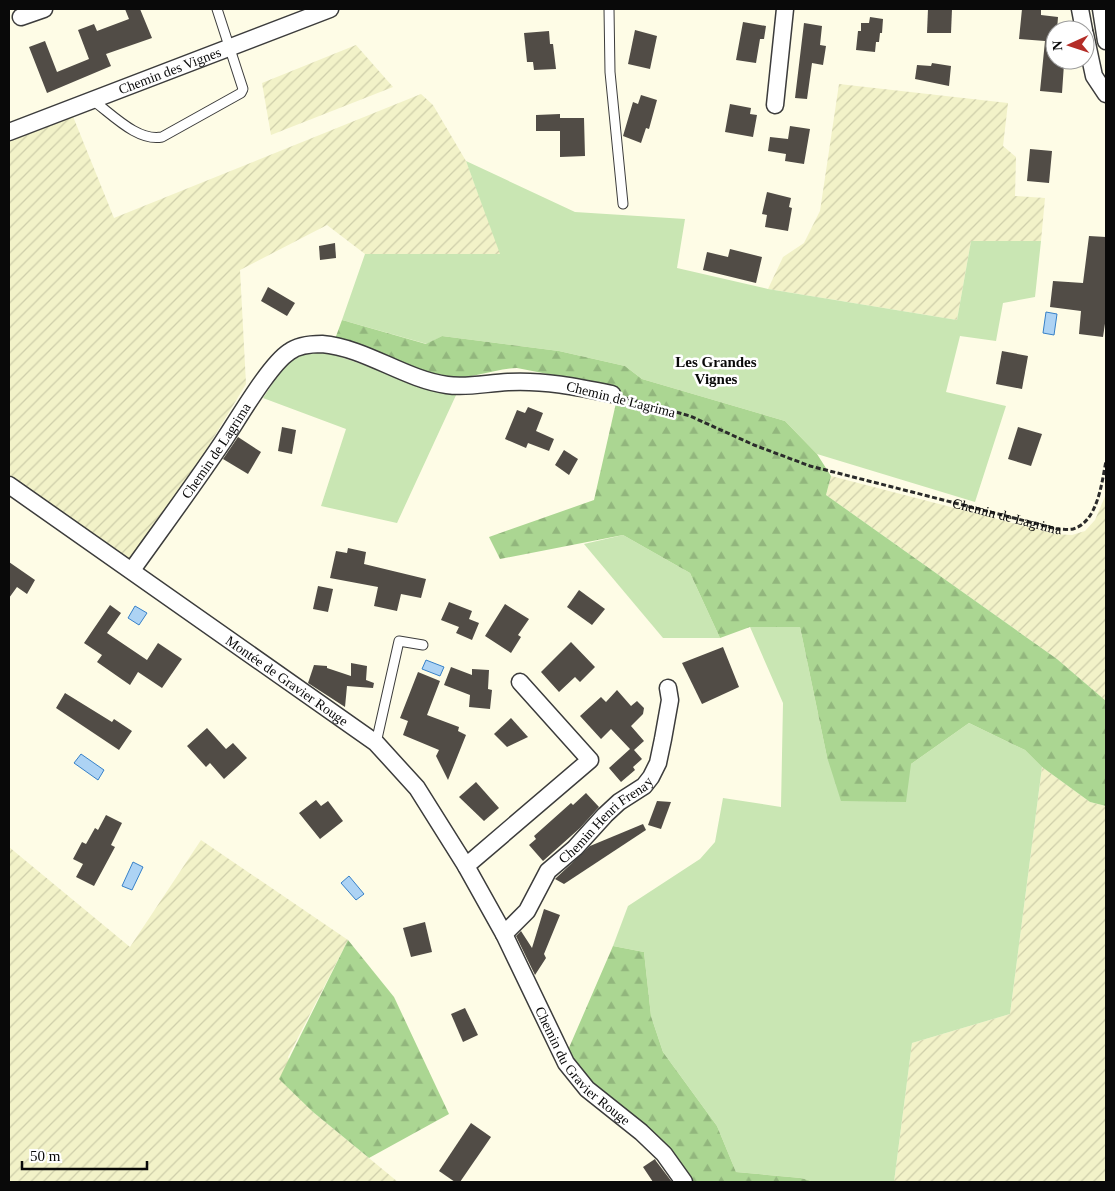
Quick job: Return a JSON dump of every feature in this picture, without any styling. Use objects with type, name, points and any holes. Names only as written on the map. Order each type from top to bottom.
[{"type":"street","points":[[22,17],[44,9]]},
{"type":"street","name":"Chemin des Vignes","points":[[9,132],[230,45],[330,9]]},
{"type":"street","points":[[774,106],[784,9]]},
{"type":"street","points":[[1101,9],[1106,40]]},
{"type":"street","points":[[1093,70],[1094,76],[1106,94]]},
{"type":"street","name":"Chemin de Lagrima","points":[[132,570],[202,473],[266,377],[288,352],[306,345],[322,344],[344,349],[390,365],[423,380],[448,386],[533,381],[579,387],[612,394]]},
{"type":"street","name":"Montée de Gravier Rouge","points":[[9,485],[376,743],[417,788],[466,866],[504,934]]},
{"type":"street","points":[[466,866],[590,760],[520,682]]},
{"type":"street","name":"Chemin Henri Frenay","points":[[504,934],[527,911],[548,871],[575,848],[619,802],[644,786],[650,778],[658,763],[663,739],[670,700],[668,688]]},
{"type":"street","name":"Chemin du Gravier Rouge","points":[[504,934],[566,1063],[587,1089],[642,1132],[664,1154],[684,1182]]},
{"type":"lane","points":[[91,99],[140,134],[155,138],[162,137],[244,89],[218,9]]},
{"type":"lane","points":[[609,9],[610,72],[623,204]]},
{"type":"lane","points":[[376,743],[399,641],[423,645]]},
{"type":"path","name":"Chemin de Lagrima","points":[[612,394],[690,416],[810,466],[1057,529],[1073,529],[1088,519],[1095,505],[1106,461]]},
{"type":"green space","points":[[356,45],[393,87],[271,135],[262,83]]},
{"type":"green space","points":[[839,84],[1008,103],[1003,146],[1016,157],[1015,196],[1045,198],[1041,241],[971,241],[957,320],[768,289],[783,257],[804,243],[820,211]]},
{"type":"green space","points":[[421,94],[433,105],[466,161],[501,254],[365,254],[327,225],[240,270],[246,384],[162,523],[131,563],[9,478],[9,139],[72,114],[114,218]]},
{"type":"green space","points":[[466,161],[575,212],[685,219],[677,268],[768,289],[957,320],[971,241],[1041,241],[1035,297],[1003,303],[996,341],[960,336],[946,392],[1006,406],[975,502],[817,454],[785,421],[642,379],[625,366],[559,351],[442,336],[427,344],[342,320],[365,254],[500,254]]},
{"type":"green space","points":[[342,320],[426,344],[442,336],[559,351],[625,366],[642,379],[785,421],[817,454],[831,476],[826,495],[1057,659],[1106,701],[1106,806],[1090,802],[1042,767],[1025,750],[969,723],[911,764],[906,802],[841,801],[827,757],[800,627],[750,627],[720,638],[690,573],[623,535],[500,559],[489,537],[594,500],[616,403],[609,386],[517,368],[460,378],[423,373],[392,363],[335,339]]},
{"type":"green space","points":[[314,348],[432,388],[457,393],[397,523],[321,506],[346,429],[263,398],[288,360]]},
{"type":"green space","points":[[831,476],[1055,534],[1072,535],[1085,531],[1095,520],[1106,494],[1106,701],[1057,659],[826,495]]},
{"type":"green space","points":[[623,535],[690,573],[720,638],[663,638],[584,544]]},
{"type":"green space","points":[[750,627],[800,627],[827,757],[911,764],[969,723],[1025,750],[1042,767],[1010,1014],[912,1043],[894,1182],[815,1182],[801,1178],[736,1172],[717,1126],[663,1052],[651,1016],[644,952],[613,946],[628,906],[700,859],[715,842],[723,798],[781,807],[783,703]]},
{"type":"green space","points":[[1042,767],[1090,802],[1106,806],[1106,1182],[894,1182],[912,1043],[1010,1014]]},
{"type":"green space","points":[[201,840],[348,940],[288,1057],[313,1112],[398,1182],[9,1182],[9,847],[130,947]]},
{"type":"green space","points":[[348,940],[394,997],[449,1114],[369,1158],[313,1112],[279,1079]]},
{"type":"green space","points":[[613,946],[644,952],[651,1016],[663,1052],[717,1126],[736,1172],[801,1178],[815,1182],[694,1182],[565,1057]]},
{"type":"water","points":[[1046,312],[1057,314],[1054,335],[1043,333]]},
{"type":"water","points":[[135,606],[147,613],[139,625],[128,618]]},
{"type":"water","points":[[426,660],[444,667],[440,676],[422,669]]},
{"type":"water","points":[[81,754],[104,770],[98,780],[74,763]]},
{"type":"water","points":[[133,862],[143,867],[132,890],[122,886]]},
{"type":"water","points":[[349,876],[364,894],[356,900],[341,883]]},
{"type":"building","points":[[125,9],[140,9],[152,38],[106,54],[111,66],[47,93],[29,47],[45,41],[57,72],[89,59],[78,30],[94,24],[97,31],[129,19]]},
{"type":"building","points":[[928,9],[952,9],[951,33],[927,33]]},
{"type":"building","points":[[1022,9],[1041,9],[1041,15],[1058,17],[1058,20],[1045,20],[1045,41],[1019,39]]},
{"type":"building","points":[[870,17],[883,19],[882,33],[880,33],[879,42],[876,42],[875,52],[856,50],[861,23],[869,23]]},
{"type":"building","points":[[743,22],[766,26],[764,39],[760,39],[756,63],[736,60]]},
{"type":"building","points":[[804,23],[822,26],[820,45],[826,46],[823,65],[812,63],[807,99],[795,98]]},
{"type":"building","points":[[635,30],[657,36],[650,69],[628,64]]},
{"type":"building","points":[[549,31],[550,44],[553,44],[556,69],[534,70],[533,62],[527,62],[524,33]]},
{"type":"building","points":[[1045,41],[1045,70],[1064,70],[1062,93],[1040,91]]},
{"type":"building","points":[[932,63],[951,66],[949,86],[915,79],[917,65],[931,66]]},
{"type":"building","points":[[641,95],[657,100],[649,129],[646,128],[641,143],[623,136],[633,102],[638,104]]},
{"type":"building","points":[[730,104],[751,108],[750,114],[757,115],[753,137],[725,132]]},
{"type":"building","points":[[560,114],[560,118],[584,118],[585,156],[560,157],[560,131],[536,131],[536,115]]},
{"type":"building","points":[[790,126],[810,129],[804,164],[785,161],[786,154],[768,151],[770,137],[788,139]]},
{"type":"building","points":[[1030,149],[1052,151],[1049,183],[1027,181]]},
{"type":"building","points":[[767,192],[791,198],[789,207],[792,208],[788,231],[765,227],[767,215],[762,214]]},
{"type":"building","points":[[1089,236],[1106,237],[1106,317],[1103,337],[1079,334],[1081,311],[1050,307],[1053,281],[1083,283]]},
{"type":"building","points":[[335,243],[336,258],[320,260],[319,246]]},
{"type":"building","points":[[730,249],[762,257],[756,283],[703,270],[707,252],[728,257]]},
{"type":"building","points":[[268,287],[295,303],[287,316],[261,301]]},
{"type":"building","points":[[1002,351],[1028,356],[1022,389],[996,384]]},
{"type":"building","points":[[528,407],[543,413],[536,431],[554,439],[549,451],[528,443],[526,448],[505,439],[517,410],[525,413]]},
{"type":"building","points":[[282,427],[296,430],[292,454],[278,451]]},
{"type":"building","points":[[1018,427],[1042,434],[1031,466],[1008,459]]},
{"type":"building","points":[[238,437],[261,452],[248,474],[223,459]]},
{"type":"building","points":[[564,450],[578,459],[569,475],[555,465]]},
{"type":"building","points":[[348,548],[366,552],[364,564],[426,579],[421,598],[401,594],[397,611],[374,606],[378,587],[330,578],[336,551],[347,553]]},
{"type":"building","points":[[9,562],[35,580],[27,594],[17,587],[9,598]]},
{"type":"building","points":[[318,586],[333,589],[328,612],[313,609]]},
{"type":"building","points":[[579,590],[605,609],[592,625],[567,607]]},
{"type":"building","points":[[449,602],[472,611],[469,619],[479,623],[472,640],[456,633],[459,627],[441,620]]},
{"type":"building","points":[[505,604],[529,619],[518,635],[521,637],[511,653],[485,636]]},
{"type":"building","points":[[110,605],[121,613],[107,633],[147,660],[158,643],[182,659],[162,688],[138,672],[130,685],[97,662],[102,655],[84,643]]},
{"type":"building","points":[[571,642],[595,667],[580,682],[575,677],[559,692],[541,672]]},
{"type":"building","points":[[723,647],[739,687],[702,704],[682,663]]},
{"type":"building","points":[[351,663],[367,666],[366,680],[374,683],[373,688],[347,686],[345,707],[308,683],[314,665],[327,666],[327,668],[351,676]]},
{"type":"building","points":[[451,667],[472,675],[472,669],[489,670],[488,689],[492,690],[490,709],[469,707],[470,695],[444,685]]},
{"type":"building","points":[[418,672],[440,681],[427,715],[459,727],[458,731],[466,735],[448,780],[436,756],[439,750],[403,735],[408,721],[400,718]]},
{"type":"building","points":[[617,690],[631,706],[637,701],[644,708],[643,714],[631,726],[644,741],[634,750],[642,759],[633,767],[635,770],[621,782],[609,768],[630,749],[611,729],[601,739],[580,716],[601,697],[606,702]]},
{"type":"building","points":[[65,693],[112,722],[114,719],[132,731],[119,750],[56,708]]},
{"type":"building","points":[[511,718],[528,737],[507,747],[494,734]]},
{"type":"building","points":[[207,728],[226,749],[233,743],[247,758],[224,779],[210,763],[206,767],[187,746]]},
{"type":"building","points":[[476,782],[499,808],[484,821],[459,797]]},
{"type":"building","points":[[586,793],[599,807],[580,828],[543,861],[529,845],[536,839],[534,836],[571,803],[573,805]]},
{"type":"building","points":[[316,800],[321,806],[328,801],[343,821],[320,839],[299,813]]},
{"type":"building","points":[[657,801],[671,802],[661,829],[648,825]]},
{"type":"building","points":[[106,815],[122,823],[111,845],[115,847],[94,886],[76,877],[83,864],[73,859],[82,842],[86,844],[95,828],[98,830]]},
{"type":"building","points":[[643,824],[646,830],[564,884],[555,879],[590,846]]},
{"type":"building","points":[[544,909],[560,915],[544,954],[546,958],[535,975],[516,936],[521,931],[532,948]]},
{"type":"building","points":[[425,922],[432,952],[411,957],[403,928]]},
{"type":"building","points":[[465,1008],[478,1035],[463,1042],[451,1014]]},
{"type":"building","points":[[471,1123],[491,1137],[460,1182],[455,1182],[439,1171]]},
{"type":"building","points":[[655,1159],[672,1182],[653,1182],[643,1167]]},
{"type":"district","name":"Les Grandes Vignes","points":[[716,370]]}]
